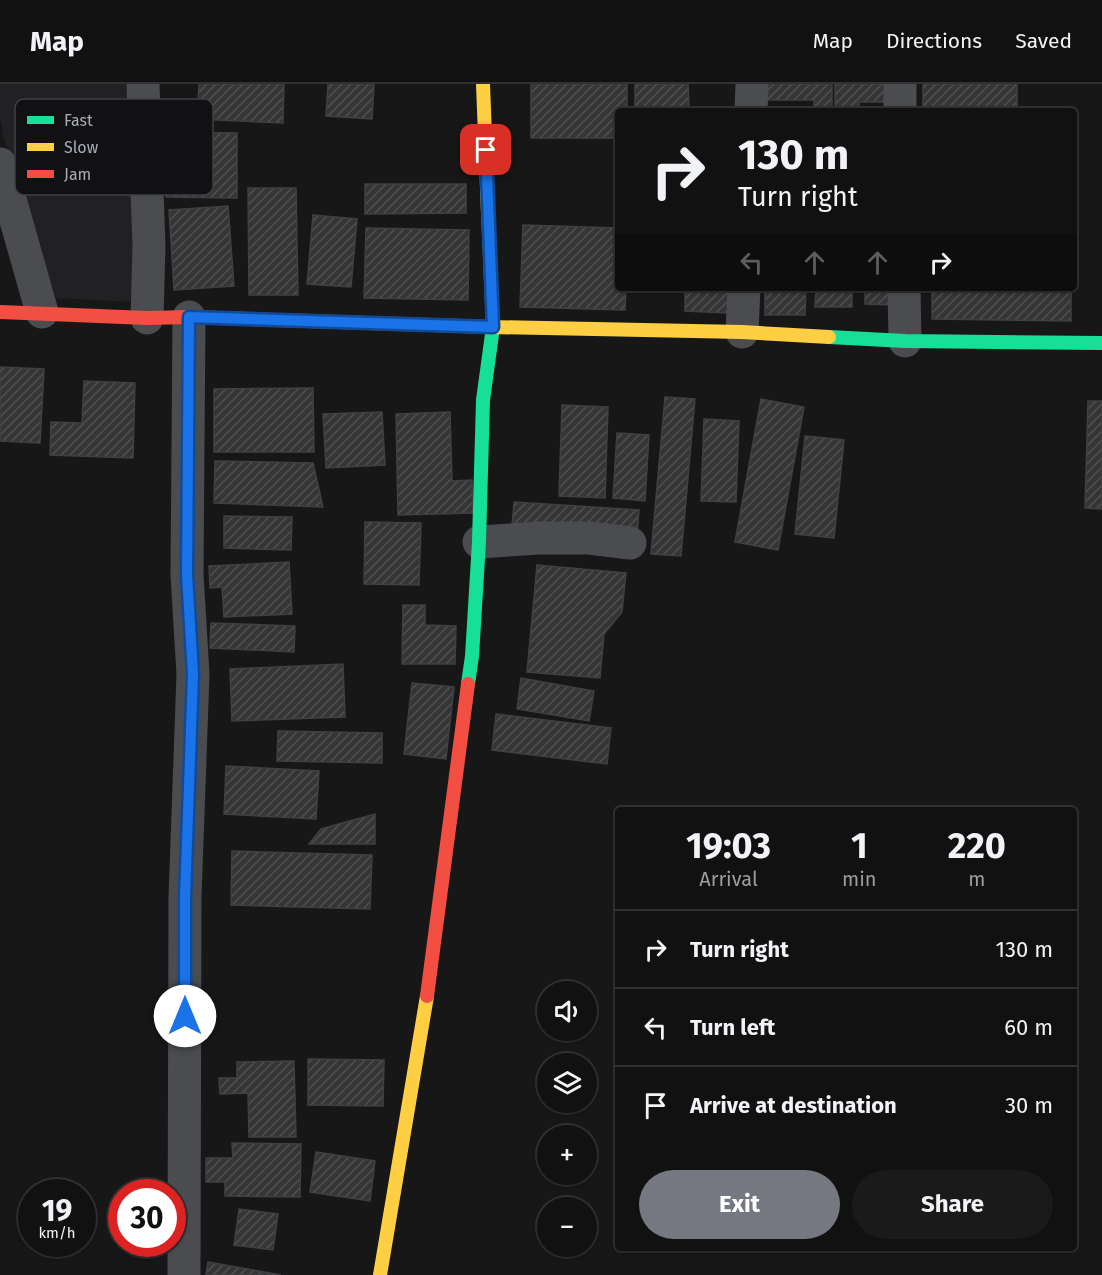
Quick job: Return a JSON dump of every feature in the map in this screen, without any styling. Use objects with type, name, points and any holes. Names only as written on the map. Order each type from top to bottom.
[{"type":"street","points":[[143,84],[144,99]]},
{"type":"street","points":[[380,1275],[424,1017],[472,656],[479,542],[483,400],[493,327],[483,84]]},
{"type":"street","points":[[751,108],[752,84]]},
{"type":"street","points":[[900,84],[900,108]]},
{"type":"street","points":[[0,164],[42,312]]},
{"type":"street","points":[[147,195],[149,245],[147,318]]},
{"type":"street","points":[[742,332],[744,291]]},
{"type":"street","points":[[904,291],[905,340]]},
{"type":"street","points":[[0,312],[147,318],[189,317],[742,332],[905,340],[1102,343]]},
{"type":"street","points":[[184,1275],[185,898],[193,674],[187,575],[189,317]]},
{"type":"street","points":[[479,542],[589,537],[630,543]]},
{"type":"shaded area","points":[[0,84],[135,84],[135,99],[15,99],[15,172],[0,119]]},
{"type":"shaded area","points":[[23,195],[135,195],[135,302],[56,298]]},
{"type":"building","points":[[199,84],[284,84],[283,123],[213,120],[213,99],[198,99]]},
{"type":"building","points":[[328,84],[374,84],[372,119],[326,116]]},
{"type":"building","points":[[531,84],[627,84],[627,108],[615,108],[615,138],[531,138]]},
{"type":"building","points":[[635,84],[688,84],[689,108],[635,108]]},
{"type":"building","points":[[764,84],[832,84],[832,108],[814,108],[814,100],[763,100]]},
{"type":"building","points":[[835,84],[887,84],[887,102],[859,102],[859,108],[835,108]]},
{"type":"building","points":[[923,84],[1017,84],[1017,107],[923,106]]},
{"type":"building","points":[[213,133],[237,133],[237,198],[166,197],[166,195],[213,195]]},
{"type":"building","points":[[365,184],[466,184],[466,213],[365,214]]},
{"type":"building","points":[[248,188],[296,188],[298,295],[249,295]]},
{"type":"building","points":[[228,206],[234,286],[174,290],[169,210]]},
{"type":"building","points":[[313,215],[357,219],[351,287],[307,284]]},
{"type":"building","points":[[523,225],[615,228],[615,291],[626,291],[625,310],[520,307]]},
{"type":"building","points":[[366,228],[469,230],[468,300],[364,298]]},
{"type":"building","points":[[685,291],[729,291],[728,313],[685,311]]},
{"type":"building","points":[[765,291],[806,291],[805,315],[765,315]]},
{"type":"building","points":[[816,291],[852,291],[852,307],[815,307]]},
{"type":"building","points":[[865,291],[892,291],[893,305],[865,304]]},
{"type":"building","points":[[932,291],[1071,291],[1071,321],[932,319]]},
{"type":"building","points":[[0,367],[44,369],[40,443],[0,441]]},
{"type":"building","points":[[84,381],[135,383],[133,458],[50,455],[51,422],[82,423]]},
{"type":"building","points":[[313,388],[314,452],[214,452],[214,389]]},
{"type":"building","points":[[665,397],[695,399],[681,556],[651,554]]},
{"type":"building","points":[[761,399],[804,407],[778,550],[735,542]]},
{"type":"building","points":[[1088,401],[1102,401],[1102,509],[1085,508]]},
{"type":"building","points":[[562,405],[608,407],[605,498],[559,496]]},
{"type":"building","points":[[382,412],[385,465],[326,468],[323,414]]},
{"type":"building","points":[[450,412],[452,481],[472,480],[473,513],[398,515],[396,414]]},
{"type":"building","points":[[704,419],[739,421],[736,502],[701,501]]},
{"type":"building","points":[[617,433],[649,435],[645,501],[613,498]]},
{"type":"building","points":[[805,436],[844,440],[834,538],[795,534]]},
{"type":"building","points":[[215,461],[313,463],[323,507],[214,503]]},
{"type":"building","points":[[514,502],[639,510],[637,534],[512,526]]},
{"type":"building","points":[[224,516],[292,517],[291,550],[224,548]]},
{"type":"building","points":[[365,522],[421,523],[419,585],[364,584]]},
{"type":"building","points":[[289,562],[292,614],[224,617],[222,587],[210,588],[209,566]]},
{"type":"building","points":[[537,565],[626,573],[622,612],[604,634],[600,678],[527,672]]},
{"type":"building","points":[[403,605],[425,605],[425,625],[456,626],[455,664],[402,664]]},
{"type":"building","points":[[211,623],[295,626],[294,652],[210,648]]},
{"type":"building","points":[[343,664],[345,717],[232,721],[230,669]]},
{"type":"building","points":[[521,678],[594,691],[589,721],[517,709]]},
{"type":"building","points":[[412,683],[454,687],[446,759],[404,754]]},
{"type":"building","points":[[496,714],[611,728],[607,764],[492,750]]},
{"type":"building","points":[[278,731],[382,733],[382,763],[277,761]]},
{"type":"building","points":[[226,766],[319,771],[316,819],[224,814]]},
{"type":"building","points":[[375,814],[375,844],[309,844],[321,829]]},
{"type":"building","points":[[232,851],[372,855],[370,909],[231,905]]},
{"type":"building","points":[[308,1059],[384,1060],[383,1106],[308,1105]]},
{"type":"building","points":[[294,1061],[296,1137],[249,1137],[248,1093],[220,1094],[219,1078],[237,1078],[237,1062]]},
{"type":"building","points":[[232,1143],[301,1144],[300,1197],[225,1196],[225,1182],[206,1182],[206,1158],[233,1158]]},
{"type":"building","points":[[316,1152],[375,1161],[370,1201],[310,1192]]},
{"type":"building","points":[[239,1209],[278,1214],[273,1250],[234,1245]]},
{"type":"building","points":[[208,1262],[281,1275],[206,1275]]},
{"type":"traffic: fast","points":[[468,684],[472,656],[479,542],[483,400],[493,327],[488,213]]},
{"type":"traffic: fast","points":[[829,337],[905,341],[1102,343]]},
{"type":"traffic: slow","points":[[483,84],[488,213]]},
{"type":"traffic: slow","points":[[491,327],[742,332],[829,337]]},
{"type":"traffic: slow","points":[[380,1275],[427,996]]},
{"type":"traffic: jam","points":[[0,312],[491,327]]},
{"type":"traffic: jam","points":[[427,996],[468,684]]},
{"type":"route","points":[[185,1016],[185,898],[193,674],[187,575],[189,317],[493,327],[486,150]]}]
